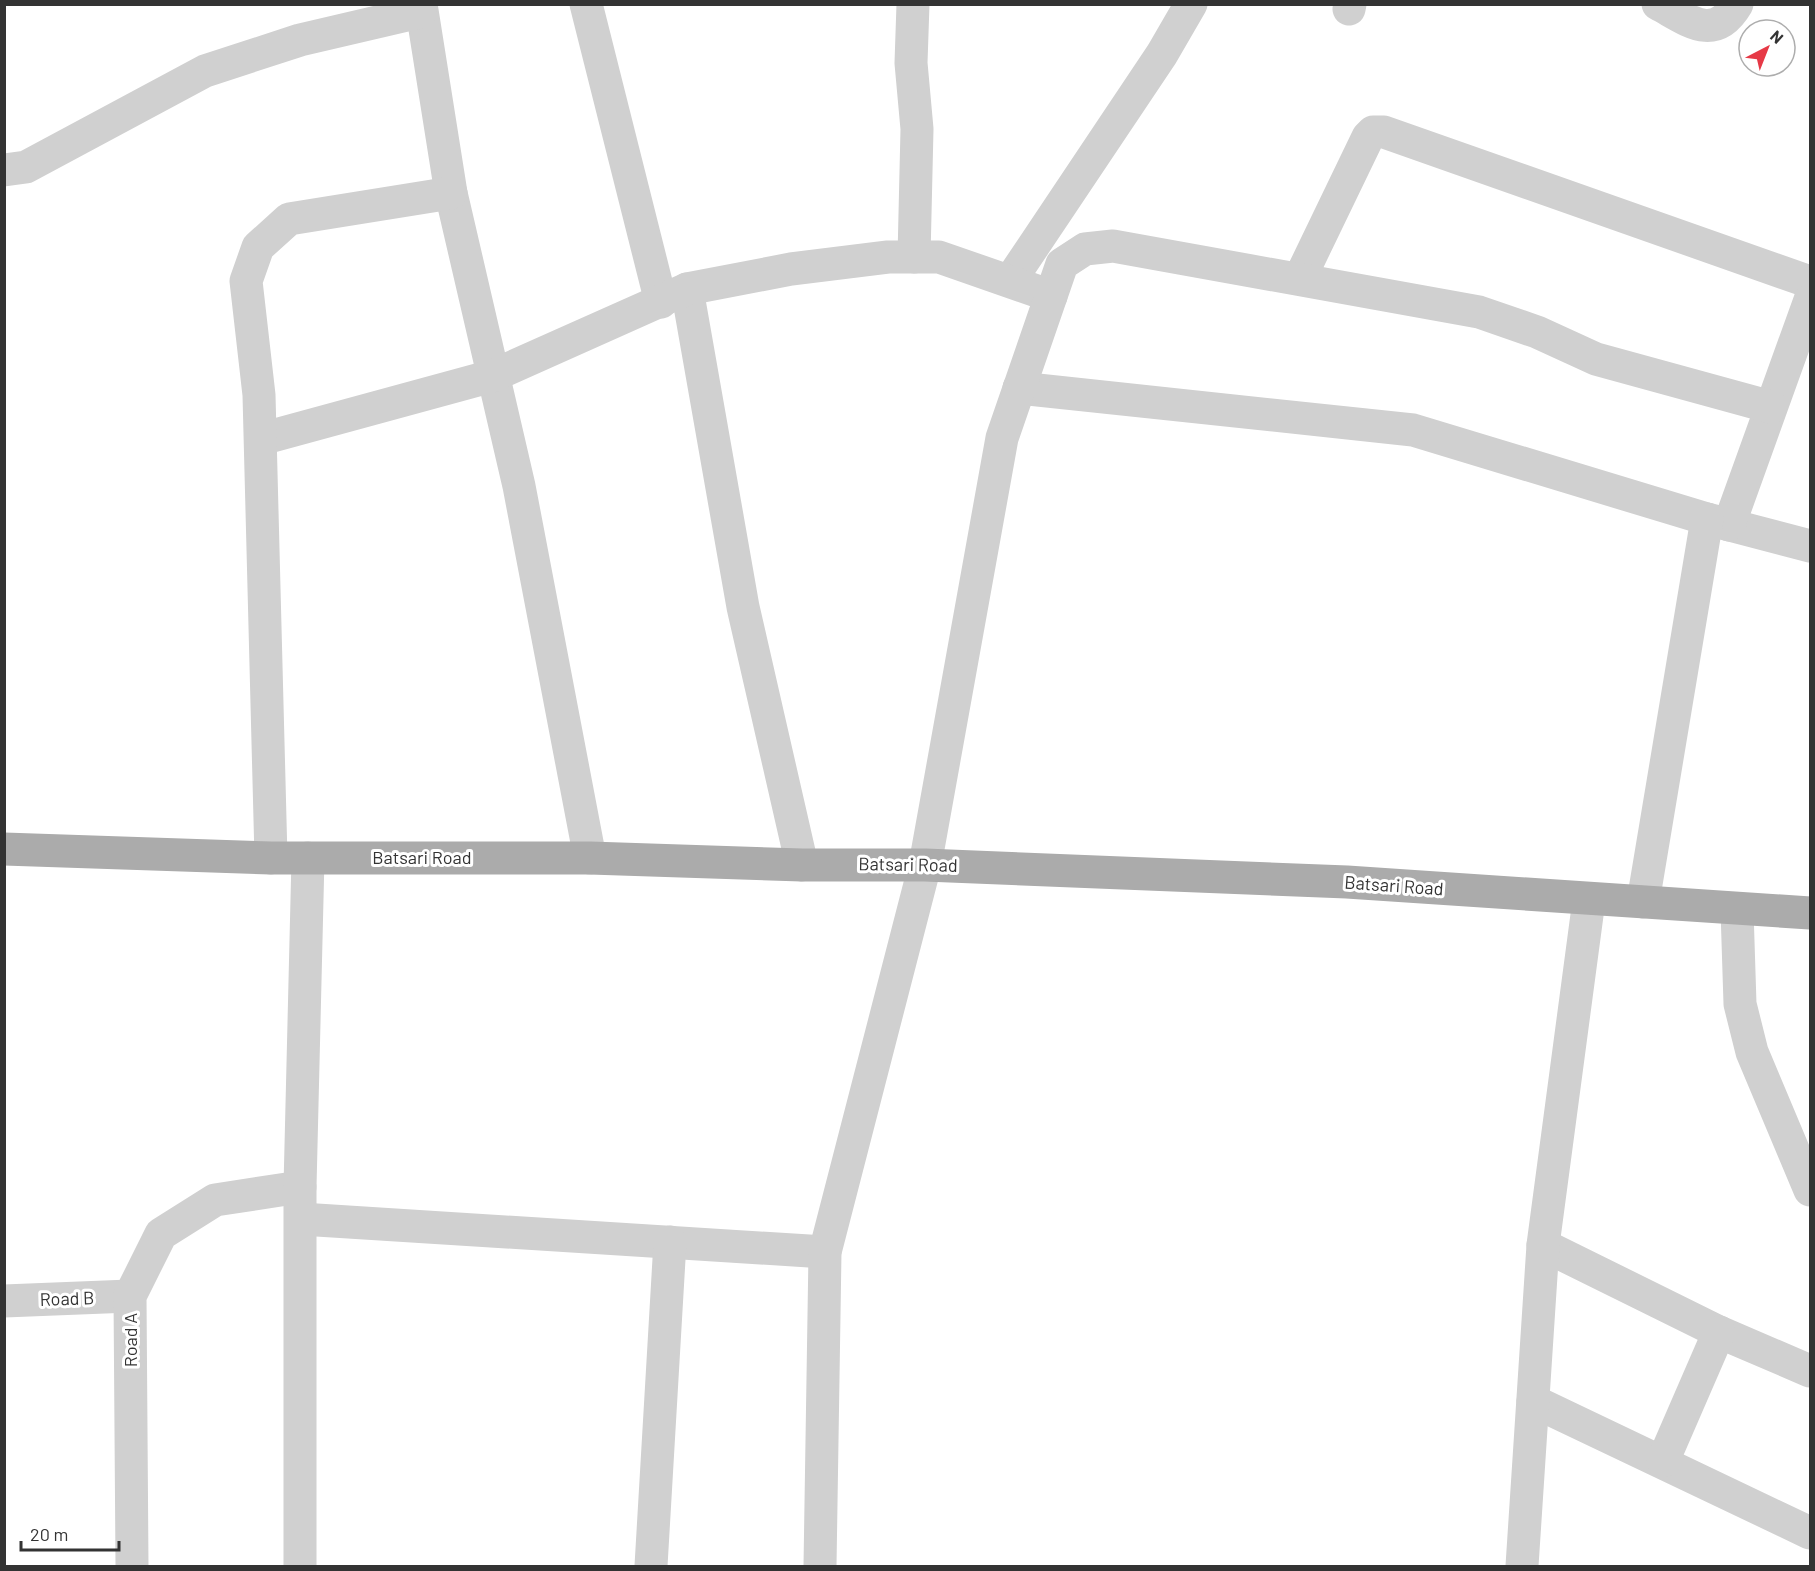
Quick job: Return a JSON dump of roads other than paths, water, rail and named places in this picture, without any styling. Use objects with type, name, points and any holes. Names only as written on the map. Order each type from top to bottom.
[{"type":"main road","name":"Batsari Road","points":[[4,849],[271,858],[590,858],[802,865],[925,865],[1347,882],[1810,914]]},
{"type":"street","points":[[585,4],[674,295],[802,865]]},
{"type":"street","points":[[1010,281],[1162,54],[1191,4]]},
{"type":"street","points":[[1658,4],[1701,26],[1718,25],[1731,16],[1737,4]]},
{"type":"street","points":[[4,170],[26,166],[205,71],[373,13],[420,8],[451,193],[519,486],[590,858]]},
{"type":"street","points":[[913,9],[911,63],[917,129],[914,256]]},
{"type":"street","points":[[1300,278],[1368,137],[1373,132],[1384,132],[1810,282]]},
{"type":"street","points":[[271,858],[261,439],[259,395],[246,281],[258,247],[289,219],[451,193]]},
{"type":"street","points":[[820,1566],[825,1252],[925,865],[1002,438],[1062,264],[1085,249],[1113,246],[1479,312],[1537,332],[1596,359],[1771,407]]},
{"type":"street","points":[[261,439],[492,376],[674,295],[791,269],[888,257],[939,257],[1051,296]]},
{"type":"street","points":[[1643,902],[1718,522],[1771,407],[1810,300]]},
{"type":"street","points":[[1019,388],[1413,430],[1718,522],[1810,546]]},
{"type":"street","points":[[300,1566],[301,1203],[308,858]]},
{"type":"street","points":[[1528,1564],[1533,1401],[1543,1245],[1589,900]]},
{"type":"street","points":[[1737,910],[1740,1004],[1752,1052],[1808,1183]]},
{"type":"street","name":"Road A","points":[[132,1566],[130,1296],[161,1234],[216,1200],[301,1203],[670,1242],[825,1252]]},
{"type":"street","points":[[651,1566],[670,1242]]},
{"type":"street","points":[[1543,1245],[1719,1332],[1810,1371]]},
{"type":"street","name":"Road B","points":[[4,1301],[130,1296]]},
{"type":"street","points":[[1663,1461],[1719,1332]]},
{"type":"street","points":[[1533,1401],[1810,1533]]}]
